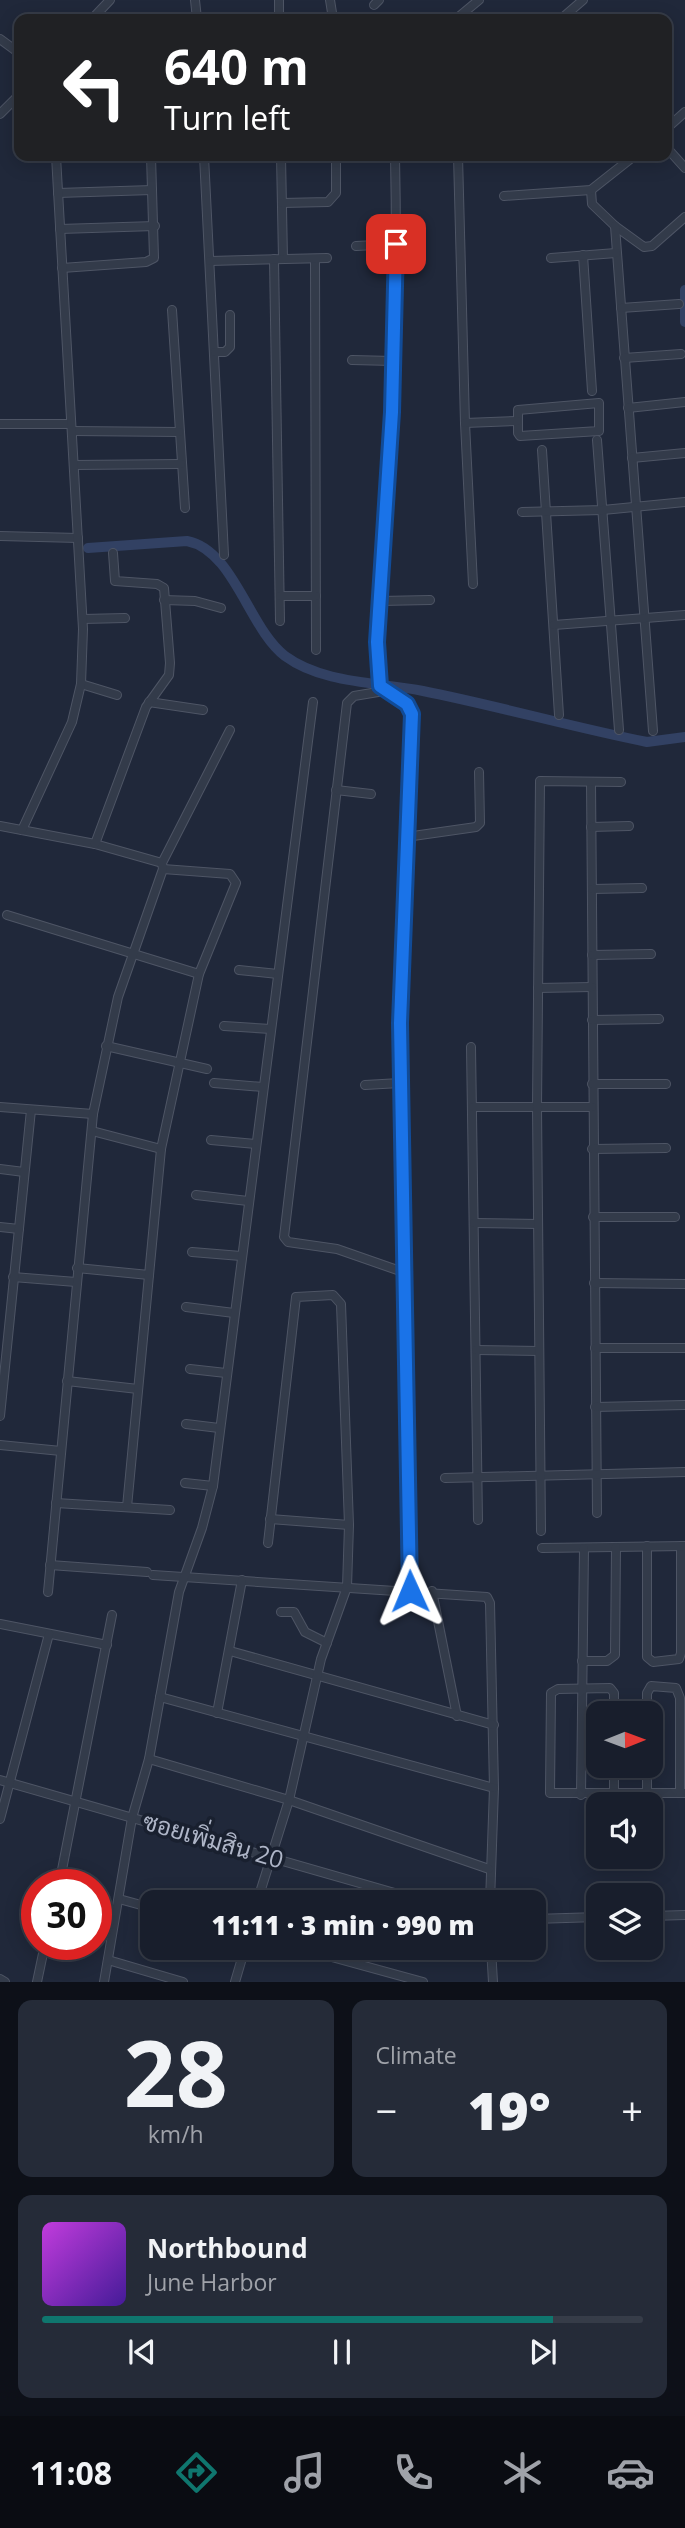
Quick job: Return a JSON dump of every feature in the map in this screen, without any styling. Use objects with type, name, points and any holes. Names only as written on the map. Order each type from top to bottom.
[{"type":"street","points":[[97,14],[110,0]]},
{"type":"street","points":[[462,14],[479,0]]},
{"type":"street","points":[[567,14],[583,0]]},
{"type":"street","points":[[0,114],[14,100]]},
{"type":"street","points":[[672,154],[685,168]]},
{"type":"street","points":[[22,830],[72,722],[80,684],[83,619],[56,161]]},
{"type":"street","points":[[62,268],[146,262],[156,254],[151,161]]},
{"type":"street","points":[[204,161],[224,555]]},
{"type":"street","points":[[279,621],[281,161]]},
{"type":"street","points":[[282,204],[328,202],[336,193],[336,161]]},
{"type":"street","points":[[381,685],[380,601],[393,361],[395,161]]},
{"type":"street","points":[[458,161],[465,423],[473,584]]},
{"type":"street","points":[[504,196],[591,190],[628,161]]},
{"type":"street","points":[[58,193],[152,190]]},
{"type":"street","points":[[591,190],[592,204],[615,226],[648,247],[685,217]]},
{"type":"street","points":[[60,229],[155,226]]},
{"type":"street","points":[[615,226],[653,731]]},
{"type":"street","points":[[356,246],[396,244]]},
{"type":"street","points":[[551,258],[616,253]]},
{"type":"street","points":[[583,256],[592,391]]},
{"type":"street","points":[[210,261],[327,258]]},
{"type":"street","points":[[315,259],[316,650]]},
{"type":"street","points":[[621,308],[679,304]]},
{"type":"street","points":[[172,310],[185,508]]},
{"type":"street","points":[[215,352],[225,352],[230,347],[230,315]]},
{"type":"street","points":[[624,358],[681,354]]},
{"type":"street","points":[[352,360],[393,361]]},
{"type":"street","points":[[628,408],[685,402]]},
{"type":"street","points":[[599,403],[599,431],[520,436],[517,421],[518,410],[599,403]]},
{"type":"street","points":[[465,423],[517,421]]},
{"type":"street","points":[[0,424],[179,432]]},
{"type":"street","points":[[597,440],[619,730]]},
{"type":"street","points":[[542,450],[559,715]]},
{"type":"street","points":[[632,458],[685,453]]},
{"type":"street","points":[[74,466],[181,464]]},
{"type":"street","points":[[522,512],[603,510],[685,502]]},
{"type":"street","points":[[0,536],[78,538]]},
{"type":"street","points":[[95,844],[149,702],[169,675],[161,585],[115,582],[113,553]]},
{"type":"street","points":[[279,596],[316,596]]},
{"type":"street","points":[[164,600],[195,601],[221,608]]},
{"type":"street","points":[[380,601],[430,600]]},
{"type":"street","points":[[554,625],[685,615]]},
{"type":"street","points":[[83,619],[125,618]]},
{"type":"street","points":[[80,684],[117,695]]},
{"type":"street","points":[[381,685],[354,696],[347,703],[284,1237],[288,1242],[337,1249],[403,1272]]},
{"type":"street","points":[[381,685],[411,708],[400,1083],[410,1591]]},
{"type":"street","points":[[149,702],[203,710]]},
{"type":"street","points":[[112,1938],[132,1818],[149,1759],[183,1578],[202,1528],[213,1486],[313,702]]},
{"type":"street","points":[[48,1592],[93,1114],[106,1046],[133,951],[162,866],[230,730]]},
{"type":"street","points":[[406,836],[476,827],[480,823],[479,772]]},
{"type":"street","points":[[541,1531],[537,1107],[540,781],[621,782]]},
{"type":"street","points":[[591,782],[597,1513]]},
{"type":"street","points":[[336,790],[371,794]]},
{"type":"street","points":[[0,826],[95,844],[162,866],[230,874],[235,879],[199,974],[161,1149],[127,1507]]},
{"type":"street","points":[[591,827],[629,826]]},
{"type":"street","points":[[592,889],[642,888]]},
{"type":"street","points":[[7,915],[133,951],[199,974]]},
{"type":"street","points":[[592,955],[651,954]]},
{"type":"street","points":[[239,970],[278,974]]},
{"type":"street","points":[[538,988],[592,987]]},
{"type":"street","points":[[592,1020],[659,1019]]},
{"type":"street","points":[[224,1026],[271,1029]]},
{"type":"street","points":[[106,1046],[207,1069]]},
{"type":"street","points":[[471,1047],[478,1520]]},
{"type":"street","points":[[214,1083],[263,1087]]},
{"type":"street","points":[[365,1085],[400,1083]]},
{"type":"street","points":[[592,1084],[666,1084]]},
{"type":"street","points":[[0,1107],[93,1114]]},
{"type":"street","points":[[473,1107],[592,1107]]},
{"type":"street","points":[[0,1416],[4,1332],[19,1229],[31,1110]]},
{"type":"street","points":[[92,1132],[161,1149]]},
{"type":"street","points":[[211,1140],[256,1144]]},
{"type":"street","points":[[592,1149],[666,1148]]},
{"type":"street","points":[[0,1169],[24,1172]]},
{"type":"street","points":[[196,1195],[248,1201]]},
{"type":"street","points":[[593,1217],[675,1217]]},
{"type":"street","points":[[474,1223],[538,1224]]},
{"type":"street","points":[[0,1227],[19,1229]]},
{"type":"street","points":[[192,1252],[241,1256]]},
{"type":"street","points":[[77,1268],[149,1275]]},
{"type":"street","points":[[13,1277],[76,1282]]},
{"type":"street","points":[[594,1283],[685,1284]]},
{"type":"street","points":[[260,1890],[289,1800],[327,1643],[347,1587],[349,1525],[341,1304],[333,1295],[296,1297],[268,1544]]},
{"type":"street","points":[[186,1307],[234,1313]]},
{"type":"street","points":[[595,1348],[685,1348]]},
{"type":"street","points":[[476,1350],[539,1351]]},
{"type":"street","points":[[190,1369],[226,1373]]},
{"type":"street","points":[[67,1381],[138,1389]]},
{"type":"street","points":[[595,1407],[685,1405]]},
{"type":"street","points":[[186,1424],[219,1428]]},
{"type":"street","points":[[0,1445],[61,1451]]},
{"type":"street","points":[[445,1478],[685,1472]]},
{"type":"street","points":[[185,1483],[213,1486]]},
{"type":"street","points":[[56,1503],[170,1510]]},
{"type":"street","points":[[270,1519],[349,1525]]},
{"type":"street","points":[[542,1548],[584,1548],[647,1546],[683,1546],[681,1653],[679,1659],[670,1662],[653,1662],[647,1657],[647,1546]]},
{"type":"street","points":[[582,1661],[607,1661],[615,1655],[616,1547]]},
{"type":"street","points":[[581,1795],[584,1548]]},
{"type":"street","points":[[50,1565],[183,1578],[482,1595],[490,1603],[494,1725],[490,1890]]},
{"type":"street","points":[[217,1713],[242,1580]]},
{"type":"street","points":[[432,1591],[457,1716]]},
{"type":"street","points":[[281,1612],[293,1612],[305,1632],[327,1643]]},
{"type":"street","points":[[62,1869],[112,1615]]},
{"type":"street","points":[[0,1623],[107,1645]]},
{"type":"street","points":[[0,1819],[49,1634]]},
{"type":"street","points":[[230,1651],[494,1725]]},
{"type":"street","points":[[647,1701],[651,1686],[676,1688],[680,1698],[683,1793],[663,1794]]},
{"type":"street","points":[[586,1795],[550,1793],[549,1696],[558,1689],[612,1690],[613,1701]]},
{"type":"street","points":[[160,1697],[494,1788]]},
{"type":"street","points":[[149,1759],[289,1800],[489,1869]]},
{"type":"street","name":"ซอยเพิ่มสิน 20","points":[[0,1780],[384,1890]]},
{"type":"street","points":[[119,1899],[140,1905]]},
{"type":"street","points":[[663,1915],[685,1914]]},
{"type":"street","points":[[546,1919],[586,1917]]},
{"type":"street","points":[[37,1982],[42,1960]]},
{"type":"street","points":[[104,1982],[108,1960],[161,1979],[183,1982]]},
{"type":"street","points":[[235,1982],[241,1960]]},
{"type":"street","points":[[343,1960],[423,1982]]},
{"type":"street","points":[[491,1960],[492,1982]]},
{"type":"street","points":[[0,1979],[5,1982]]},
{"type":"waterway","points":[[685,290],[685,322]]},
{"type":"waterway","points":[[88,548],[187,541],[203,547],[229,574],[272,644],[285,656],[316,672],[352,681],[451,697],[647,742],[685,737]]},
{"type":"route","points":[[396,244],[392,412],[377,642],[380,686],[386,693],[407,704],[412,714],[400,1023],[410,1591]]}]
